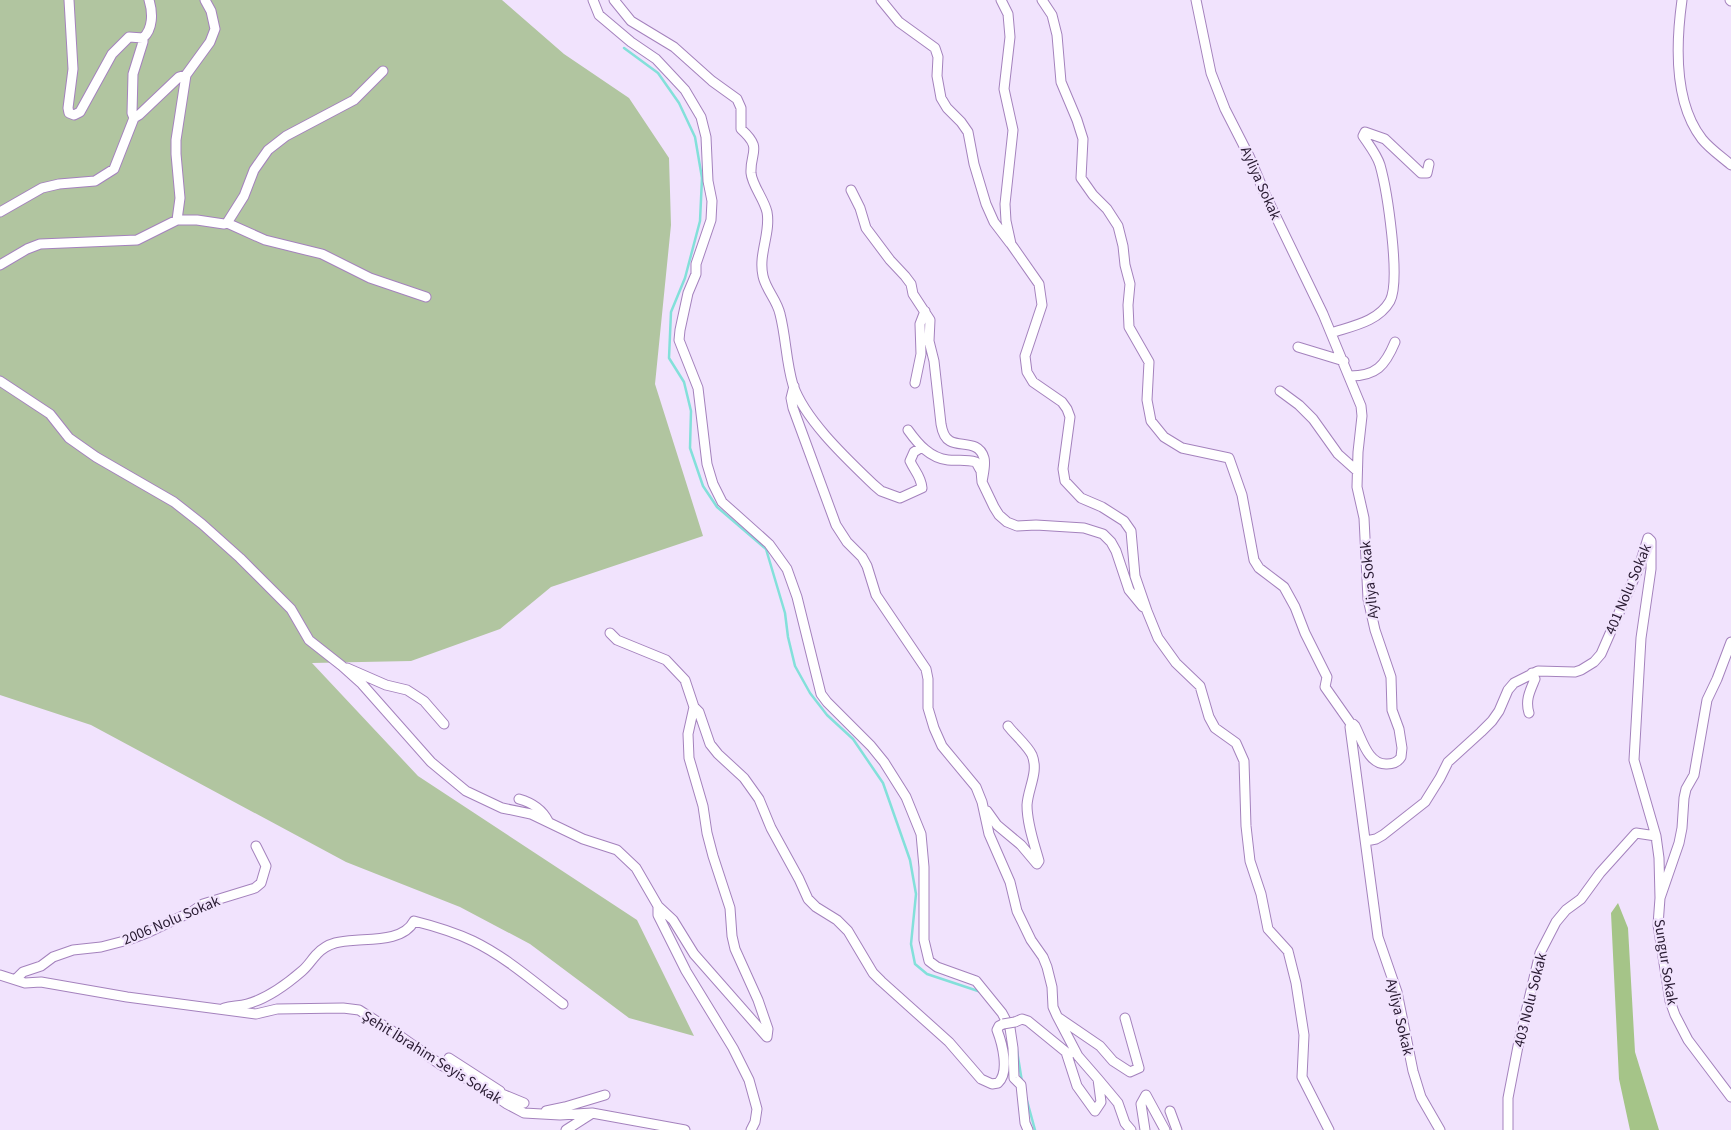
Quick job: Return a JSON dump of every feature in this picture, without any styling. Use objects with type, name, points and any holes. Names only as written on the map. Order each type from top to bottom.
[{"type":"street","points":[[69,0],[72,69],[68,108],[69,113],[74,115],[80,112],[112,54],[129,37],[143,38],[149,33],[152,14],[149,0]]},
{"type":"street","points":[[178,220],[180,198],[176,140],[186,75],[210,42],[215,29],[211,11],[205,0]]},
{"type":"street","points":[[593,0],[599,15],[631,42],[656,59],[685,90],[697,108],[704,127],[708,181],[712,201],[711,220],[696,264],[696,274],[688,293],[680,330],[680,340],[698,388],[707,464],[712,484],[722,502],[769,544],[787,569],[797,598],[822,694],[827,702],[871,746],[884,762],[906,797],[921,834],[924,867],[924,940],[929,961],[937,968],[976,981],[1004,1017],[1010,1028],[1014,1078],[1021,1085],[1025,1123],[1028,1130]]},
{"type":"street","points":[[614,0],[631,21],[674,47],[689,62],[737,99],[741,108],[741,129],[754,145],[751,176],[767,213],[767,234],[762,265],[763,275],[780,313],[794,386],[803,404],[827,437],[866,478],[881,491],[900,498],[922,488],[921,478],[914,470],[910,461],[914,452],[922,447]]},
{"type":"street","points":[[881,0],[899,22],[935,48],[938,57],[937,76],[941,98],[947,108],[962,122],[968,132],[974,164],[986,204],[994,222],[1039,284],[1042,305],[1025,356],[1027,372],[1033,382],[1062,402],[1070,417],[1063,469],[1065,482],[1081,498],[1102,507],[1124,521],[1131,531],[1135,576],[1158,638],[1176,664],[1200,686],[1209,717],[1215,728],[1236,743],[1244,761],[1246,826],[1250,861],[1261,894],[1268,929],[1288,951],[1296,983],[1304,1035],[1302,1078],[1329,1130]]},
{"type":"street","points":[[1001,0],[1008,14],[1010,37],[1004,89],[1013,130],[1005,204],[1010,244]]},
{"type":"street","points":[[1042,0],[1052,15],[1058,35],[1061,82],[1083,139],[1081,178],[1093,195],[1107,209],[1118,226],[1130,284],[1128,305],[1129,327],[1149,362],[1147,400],[1151,421],[1164,437],[1182,448],[1229,458],[1242,496],[1254,560],[1259,568],[1284,587],[1295,607],[1304,633],[1327,677],[1325,687],[1351,724]]},
{"type":"street","name":"Ayliya Sokak","points":[[1196,0],[1211,73],[1225,110],[1249,156],[1344,361],[1359,398],[1362,416],[1357,487],[1364,518],[1368,599],[1375,630],[1391,677],[1393,714],[1402,748],[1400,760],[1385,764],[1375,760],[1367,751],[1355,726],[1351,724]]},
{"type":"street","points":[[1682,0],[1679,73],[1684,100],[1702,138],[1731,165]]},
{"type":"street","points":[[134,118],[132,114],[134,74],[144,42],[143,38]]},
{"type":"street","points":[[227,223],[244,196],[254,170],[268,150],[286,136],[354,100],[383,71]]},
{"type":"street","points":[[0,212],[42,188],[59,184],[95,181],[114,169],[134,118],[179,77],[186,75]]},
{"type":"street","points":[[1331,333],[1368,321],[1382,310],[1390,300],[1394,286],[1392,232],[1380,164],[1373,150],[1362,136],[1364,132],[1385,139],[1421,172],[1427,173],[1429,164]]},
{"type":"street","points":[[850,190],[860,208],[866,228],[911,284],[913,294],[930,320],[929,341],[934,361],[943,434],[950,442],[970,445],[978,450],[984,458],[982,482]]},
{"type":"street","points":[[0,265],[40,244],[137,240],[178,220],[197,220],[227,223],[265,240],[322,254],[370,278],[426,297]]},
{"type":"street","points":[[915,383],[921,354],[920,324],[925,311]]},
{"type":"street","points":[[1350,376],[1364,376],[1373,373],[1388,357],[1395,342]]},
{"type":"street","points":[[1298,347],[1344,361]]},
{"type":"street","points":[[0,381],[50,414],[69,438],[96,457],[174,502],[202,524],[240,558],[290,609],[308,640],[362,684],[431,762],[466,792],[502,808],[531,814],[583,839],[617,850],[636,868],[658,906],[673,920],[694,954],[767,1036],[768,1029],[758,1000],[735,949],[730,908],[711,848],[689,758],[688,734],[694,707]]},
{"type":"street","points":[[794,386],[791,398],[793,408],[836,524],[847,542],[862,557],[876,594],[926,669],[929,713],[936,732],[948,755],[976,787],[993,822],[1021,844],[1037,864],[1039,861],[1030,829],[1027,808],[1028,793],[1034,773],[1034,762],[1028,748],[1008,726]]},
{"type":"street","points":[[1280,391],[1299,405],[1313,419],[1338,454],[1357,472]]},
{"type":"street","points":[[908,430],[930,454],[948,460],[966,459],[976,462],[981,471],[982,482],[994,507],[1008,522],[1017,526],[1036,525],[1084,528],[1103,534],[1116,551],[1129,590],[1147,611]]},
{"type":"street","name":"401 Nolu Sokak","points":[[1366,841],[1383,835],[1425,802],[1448,762],[1492,721],[1499,711],[1508,690],[1514,683],[1532,673],[1548,671],[1575,672],[1594,662],[1601,654],[1639,567],[1648,538],[1651,541],[1651,569],[1641,638],[1634,760],[1656,836],[1659,858],[1660,898]]},
{"type":"street","points":[[610,633],[617,640],[666,660],[685,680],[710,744],[744,778],[759,799],[771,828],[808,899],[816,907],[837,920],[848,931],[880,982],[949,1042],[981,1078],[992,1084],[998,1083],[1004,1074],[1002,1043],[997,1030],[1003,1024],[1022,1019],[1028,1021],[1066,1052],[1078,1056]]},
{"type":"street","name":"Sungur Sokak","points":[[1731,642],[1707,700],[1694,775],[1686,789],[1684,798],[1679,843],[1660,898],[1658,924],[1672,1009],[1688,1040],[1731,1097]]},
{"type":"street","points":[[342,666],[386,685],[407,690],[424,701],[444,724]]},
{"type":"street","points":[[1529,713],[1526,705],[1535,679],[1532,673]]},
{"type":"street","name":"Ayliya Sokak","points":[[1351,724],[1378,937],[1397,992],[1413,1071],[1421,1097],[1440,1130]]},
{"type":"street","points":[[520,799],[537,807],[544,814],[548,822]]},
{"type":"street","points":[[982,802],[990,834],[1010,882],[1018,911],[1031,940],[1043,957],[1047,967],[1050,976],[1053,1007],[1057,1016],[1078,1056],[1118,1103],[1125,1123],[1131,1130]]},
{"type":"street","name":"403 Nolu Sokak","points":[[1508,1130],[1508,1098],[1518,1042],[1540,953],[1556,922],[1566,910],[1581,899],[1600,873],[1632,837],[1636,833],[1656,836]]},
{"type":"street","name":"2006 Nolu Sokak","points":[[16,979],[23,972],[41,966],[58,955],[73,950],[101,947],[128,940],[158,928],[203,904],[255,888],[261,883],[266,866],[256,846]]},
{"type":"street","points":[[658,906],[658,915],[686,971],[733,1048],[749,1080],[757,1109],[755,1122],[751,1130]]},
{"type":"street","points":[[214,1009],[247,1004],[262,998],[303,970],[322,949],[330,944],[342,941],[384,938],[399,934],[410,928],[414,921],[442,928],[474,942],[506,962],[563,1004]]},
{"type":"street","name":"Şehit İbrahim Seyis Sokak","points":[[0,974],[25,983],[41,982],[127,997],[256,1014],[277,1009],[343,1008],[359,1010],[441,1065],[524,1113],[592,1113],[685,1130]]},
{"type":"street","points":[[1057,1016],[1100,1046],[1113,1061],[1130,1072],[1139,1068],[1126,1018]]},
{"type":"street","points":[[1066,1052],[1076,1086],[1095,1111],[1100,1102],[1098,1079]]},
{"type":"street","points":[[449,1058],[498,1089],[500,1091],[498,1098]]},
{"type":"street","points":[[498,1098],[505,1094],[524,1103]]},
{"type":"street","points":[[534,1114],[605,1095]]},
{"type":"street","points":[[1145,1130],[1141,1104],[1146,1095],[1165,1130]]},
{"type":"street","points":[[1170,1111],[1177,1130]]},
{"type":"street","points":[[566,1130],[592,1113]]},
{"type":"green space","points":[[0,0],[502,0],[564,54],[629,98],[669,158],[671,225],[655,384],[703,536],[551,587],[500,629],[411,661],[312,663],[418,776],[637,920],[694,1036],[629,1018],[530,944],[460,907],[346,862],[91,725],[0,695]]},
{"type":"green space","points":[[1618,903],[1628,928],[1635,1052],[1659,1130],[1630,1130],[1619,1079],[1611,913]]},
{"type":"waterway","points":[[624,48],[658,73],[679,103],[695,137],[702,178],[700,221],[685,278],[671,312],[669,358],[684,382],[691,411],[690,448],[703,486],[717,507],[766,549],[785,613],[788,637],[795,666],[810,693],[827,715],[853,739],[883,783],[910,860],[916,894],[911,944],[915,964],[927,974],[981,992]]},
{"type":"waterway","points":[[1015,1038],[1022,1082]]},
{"type":"waterway","points":[[1026,1097],[1035,1130]]}]
